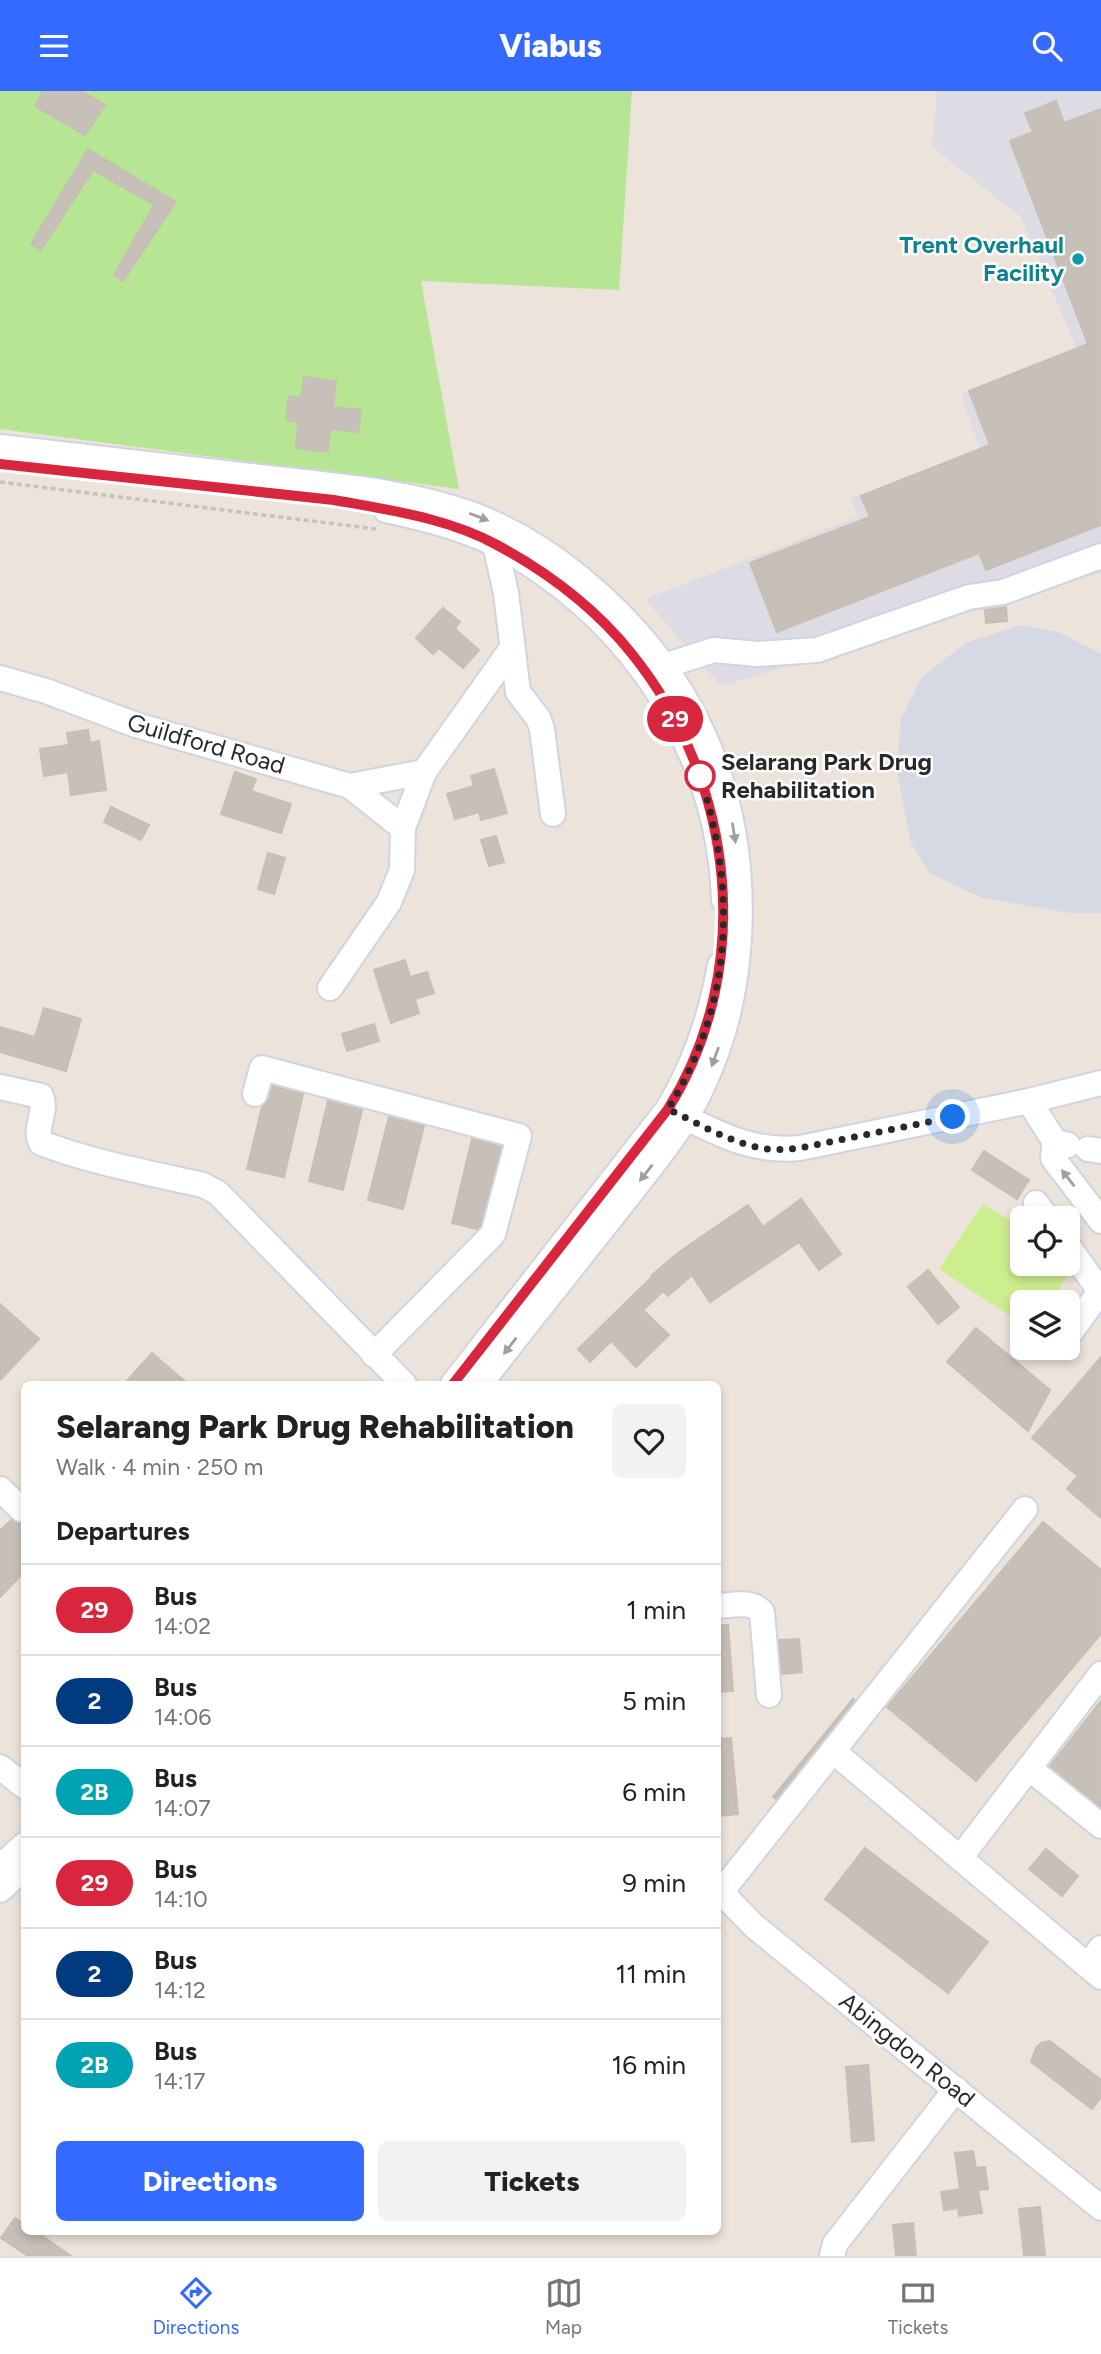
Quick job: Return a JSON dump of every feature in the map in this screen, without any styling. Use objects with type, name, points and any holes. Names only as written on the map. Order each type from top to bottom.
[{"type":"street","points":[[0,447],[377,491],[444,505],[472,514],[524,539],[566,567],[620,613],[664,666],[697,720],[723,782],[739,870],[740,913],[733,992],[723,1035],[702,1089],[677,1114],[455,1381]]},
{"type":"street","points":[[0,464],[334,500],[455,527],[495,544],[525,561],[581,602],[631,652],[666,703],[695,763],[705,792],[723,879],[722,955],[706,1027],[687,1077],[670,1142],[482,1381]]},
{"type":"street","points":[[495,544],[506,593],[519,692],[538,718],[542,729],[553,814]]},
{"type":"street","points":[[664,666],[714,650],[757,654],[817,650],[969,597],[1003,593],[1101,556]]},
{"type":"street","points":[[330,988],[389,902],[402,870],[403,828],[424,772],[512,648]]},
{"type":"street","name":"Guildford Road","points":[[0,678],[46,691],[136,725],[350,786],[403,828]]},
{"type":"street","points":[[350,786],[424,772]]},
{"type":"street","points":[[255,1094],[262,1068],[519,1136],[493,1234],[374,1355]]},
{"type":"street","points":[[677,1114],[744,1144],[781,1150],[1029,1101],[1101,1083]]},
{"type":"street","points":[[0,1087],[40,1096],[44,1103],[38,1133],[41,1143],[91,1159],[203,1185],[218,1193],[401,1381]]},
{"type":"street","points":[[1029,1101],[1078,1147],[1053,1158],[1101,1221]]},
{"type":"street","points":[[1080,1263],[1100,1291],[1080,1319]]},
{"type":"street","points":[[0,1489],[21,1509]]},
{"type":"street","points":[[721,1889],[1026,1509]]},
{"type":"street","points":[[721,1606],[747,1604],[757,1606],[762,1612],[769,1695]]},
{"type":"street","points":[[960,1858],[1100,1679]]},
{"type":"street","points":[[833,1751],[960,1858],[1097,1964]]},
{"type":"street","points":[[0,1767],[21,1784]]},
{"type":"street","points":[[1029,1768],[1101,1826]]},
{"type":"street","points":[[0,1867],[21,1848]]},
{"type":"street","points":[[0,1890],[21,1871]]},
{"type":"street","name":"Abingdon Road","points":[[721,1893],[754,1926],[1101,2208]]},
{"type":"street","points":[[832,2256],[835,2244],[956,2089]]},
{"type":"path","points":[[0,482],[383,530]]},
{"type":"shaded area","points":[[937,91],[1101,91],[1101,573],[721,686],[645,599],[858,517],[851,498],[980,449],[961,394],[1078,352],[1021,217],[932,147]]},
{"type":"shaded area","points":[[1021,625],[1058,632],[1101,654],[1101,913],[1070,913],[982,898],[930,873],[911,843],[897,771],[901,719],[922,677],[966,643]]},
{"type":"green space","points":[[0,91],[632,91],[619,290],[421,281],[459,489],[0,429]]},
{"type":"green space","points":[[983,1204],[1010,1221],[1010,1276],[1067,1276],[1058,1290],[1010,1290],[1010,1316],[939,1269]]},
{"type":"building","points":[[43,91],[81,91],[105,105],[85,135],[35,106]]},
{"type":"building","points":[[1056,101],[1064,123],[1101,109],[1101,525],[986,570],[979,553],[777,632],[750,563],[870,517],[861,496],[990,445],[969,391],[1088,344],[1010,141],[1033,132],[1025,113]]},
{"type":"building","points":[[88,149],[176,202],[123,281],[114,275],[154,205],[93,170],[41,250],[31,244]]},
{"type":"building","points":[[304,377],[336,381],[333,407],[361,410],[358,432],[330,429],[328,452],[296,448],[298,422],[286,420],[289,396],[301,398]]},
{"type":"building","points":[[1006,607],[1007,621],[986,623],[985,610]]},
{"type":"building","points":[[443,608],[460,622],[455,629],[479,650],[463,668],[439,648],[433,654],[416,638]]},
{"type":"building","points":[[88,730],[90,743],[99,741],[106,790],[71,795],[68,772],[44,776],[40,749],[69,745],[67,733]]},
{"type":"building","points":[[494,769],[507,813],[481,820],[479,812],[455,819],[447,794],[474,786],[471,776]]},
{"type":"building","points":[[235,772],[256,779],[251,791],[291,804],[281,833],[221,814]]},
{"type":"building","points":[[111,807],[149,825],[141,840],[104,822]]},
{"type":"building","points":[[496,836],[504,862],[489,866],[481,840]]},
{"type":"building","points":[[268,853],[285,858],[274,894],[258,889]]},
{"type":"building","points":[[405,960],[410,977],[427,972],[434,993],[415,999],[419,1013],[391,1023],[374,970]]},
{"type":"building","points":[[44,1008],[81,1019],[66,1071],[0,1052],[0,1027],[35,1037]]},
{"type":"building","points":[[374,1024],[379,1041],[347,1051],[342,1034]]},
{"type":"building","points":[[273,1086],[303,1094],[284,1177],[247,1169],[262,1107]]},
{"type":"building","points":[[328,1101],[362,1110],[343,1190],[309,1181]]},
{"type":"building","points":[[389,1117],[424,1126],[403,1209],[368,1200]]},
{"type":"building","points":[[472,1139],[501,1147],[477,1229],[452,1223]]},
{"type":"building","points":[[984,1151],[1029,1180],[1017,1199],[972,1170]]},
{"type":"building","points":[[801,1199],[841,1254],[819,1270],[799,1242],[710,1302],[692,1275],[668,1296],[663,1291],[643,1310],[669,1335],[636,1367],[611,1341],[590,1362],[578,1349],[679,1252],[748,1205],[763,1227]]},
{"type":"building","points":[[928,1270],[959,1307],[938,1324],[908,1287]]},
{"type":"building","points":[[0,1304],[39,1339],[0,1380]]},
{"type":"building","points":[[976,1328],[1010,1356],[1010,1360],[1014,1360],[1050,1390],[1028,1431],[947,1362]]},
{"type":"building","points":[[152,1353],[185,1381],[127,1381]]},
{"type":"building","points":[[1101,1357],[1101,1518],[1067,1489],[1078,1476],[1032,1438]]},
{"type":"building","points":[[11,1520],[21,1522],[21,1575],[0,1597],[0,1531]]},
{"type":"building","points":[[1043,1522],[1101,1570],[1101,1634],[976,1781],[887,1707]]},
{"type":"building","points":[[721,1625],[728,1625],[733,1691],[721,1692]]},
{"type":"building","points":[[799,1639],[802,1672],[782,1674],[779,1640]]},
{"type":"building","points":[[853,1699],[776,1799],[773,1797]]},
{"type":"building","points":[[1101,1701],[1101,1807],[1050,1766]]},
{"type":"building","points":[[731,1738],[738,1814],[721,1816],[721,1739]]},
{"type":"building","points":[[865,1848],[988,1942],[948,1993],[825,1899]]},
{"type":"building","points":[[1046,1849],[1078,1876],[1062,1896],[1029,1869]]},
{"type":"building","points":[[1050,2041],[1101,2080],[1101,2097],[1092,2109],[1031,2062],[1036,2048],[1041,2043]]},
{"type":"building","points":[[868,2065],[874,2140],[852,2142],[846,2067]]},
{"type":"building","points":[[973,2151],[976,2168],[985,2167],[988,2189],[978,2190],[982,2213],[959,2216],[958,2208],[944,2210],[941,2192],[960,2189],[955,2153]]},
{"type":"building","points":[[1040,2207],[1045,2256],[1024,2256],[1019,2209]]},
{"type":"building","points":[[15,2218],[21,2222],[21,2235],[41,2235],[71,2256],[28,2256],[1,2238]]},
{"type":"building","points":[[913,2223],[916,2256],[896,2256],[893,2225]]},
{"type":"bus line","name":"29","points":[[0,464],[334,500],[411,515],[455,527],[495,544],[525,561],[581,602],[631,652],[651,678],[680,728],[705,792],[723,879],[722,955],[706,1027],[687,1077],[668,1109],[455,1381]]},
{"type":"place","name":"Trent Overhaul Facility","points":[[1078,259]]},
{"type":"place","name":"Selarang Park Drug Rehabilitation","points":[[700,776]]},
{"type":"route","points":[[700,776],[716,835],[723,879],[722,955],[706,1027],[687,1077],[668,1109],[744,1144],[781,1150],[953,1117]]}]
